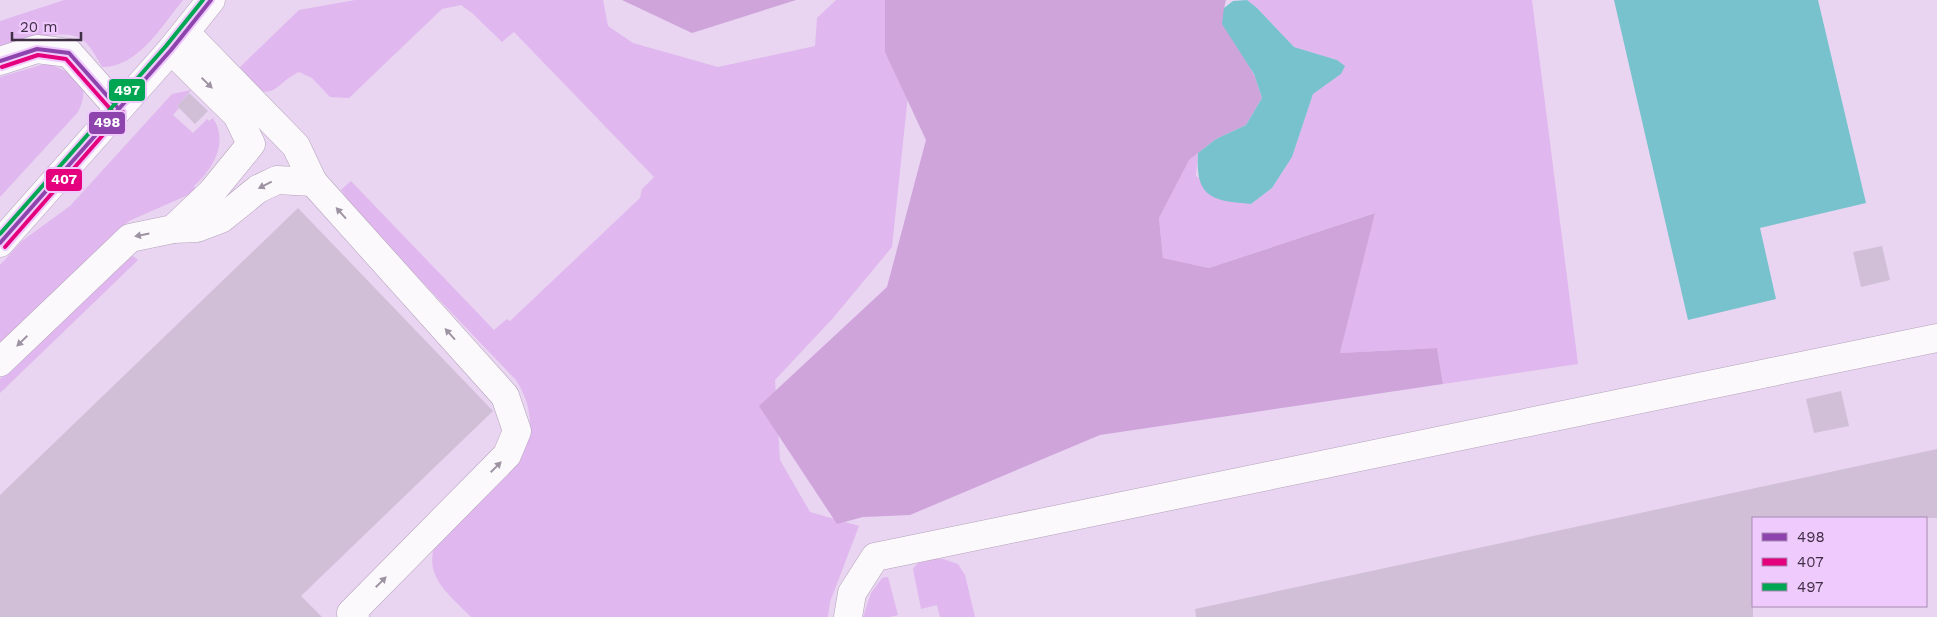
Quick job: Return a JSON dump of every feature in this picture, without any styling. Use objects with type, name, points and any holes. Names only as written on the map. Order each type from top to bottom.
[{"type":"street","points":[[0,243],[178,41],[211,0]]},
{"type":"street","points":[[178,41],[296,146],[312,182],[505,396],[517,431],[507,455],[351,612],[355,617]]},
{"type":"street","points":[[173,229],[211,193],[251,144],[237,115],[178,41]]},
{"type":"street","points":[[0,61],[37,49],[68,53],[118,108]]},
{"type":"street","points":[[0,362],[130,238],[173,229],[197,228],[221,219],[258,189],[277,180],[312,182]]},
{"type":"street","points":[[848,617],[852,593],[876,557],[1937,338]]},
{"type":"shaded area","points":[[64,0],[183,0],[158,32],[138,53],[115,65],[102,67],[84,41],[66,35],[43,37],[0,49],[0,21]]},
{"type":"shaded area","points":[[355,0],[603,0],[608,26],[633,43],[718,67],[815,46],[817,18],[836,0],[918,0],[892,247],[833,318],[775,380],[780,460],[810,512],[859,526],[830,602],[828,617],[471,617],[441,585],[433,567],[432,556],[435,545],[528,440],[530,416],[524,394],[516,380],[361,218],[341,190],[351,181],[494,330],[507,319],[510,321],[640,198],[642,189],[654,177],[514,32],[502,42],[461,5],[442,9],[349,98],[330,97],[312,78],[299,72],[270,91],[264,92],[248,84],[251,80],[240,67],[299,10]]},
{"type":"shaded area","points":[[622,0],[796,0],[692,33]]},
{"type":"shaded area","points":[[885,0],[1226,0],[1224,11],[1228,30],[1257,81],[1262,98],[1246,125],[1216,139],[1189,160],[1159,218],[1163,258],[1209,268],[1375,213],[1340,353],[1437,348],[1443,384],[1100,435],[910,515],[863,517],[837,524],[759,406],[887,287],[926,140],[885,52]]},
{"type":"shaded area","points":[[1247,0],[1532,0],[1578,364],[1443,384],[1437,348],[1340,353],[1374,213],[1209,268],[1163,258],[1159,218],[1189,159],[1198,153],[1196,176],[1251,204],[1272,188],[1292,157],[1313,94],[1341,74],[1337,60],[1294,47]]},
{"type":"shaded area","points":[[1247,0],[1294,47],[1337,60],[1345,66],[1341,74],[1313,94],[1292,157],[1272,188],[1251,204],[1225,201],[1208,194],[1199,179],[1198,168],[1198,153],[1216,139],[1246,125],[1262,98],[1254,74],[1222,24],[1224,8],[1233,1]]},
{"type":"shaded area","points":[[1614,0],[1818,0],[1866,203],[1760,228],[1776,299],[1688,320]]},
{"type":"shaded area","points":[[48,63],[78,80],[82,86],[82,101],[78,112],[0,197],[0,77]]},
{"type":"shaded area","points":[[191,90],[177,106],[179,108],[173,115],[193,133],[207,119],[209,121],[213,118],[218,127],[219,136],[217,155],[207,172],[194,186],[197,191],[129,221],[0,344],[0,265],[22,241],[70,206],[172,94]]},
{"type":"shaded area","points":[[133,256],[138,260],[0,393],[0,379],[122,263]]},
{"type":"shaded area","points":[[943,559],[958,564],[965,575],[975,617],[940,617],[937,605],[921,609],[913,569],[918,563]]},
{"type":"shaded area","points":[[888,577],[898,615],[890,617],[863,617],[871,593],[882,578]]},
{"type":"building","points":[[189,93],[208,111],[195,124],[177,106]]},
{"type":"building","points":[[298,208],[493,411],[301,596],[322,617],[0,617],[0,495]]},
{"type":"building","points":[[1882,246],[1890,280],[1861,287],[1853,252]]},
{"type":"building","points":[[1841,391],[1849,426],[1814,433],[1806,399]]},
{"type":"building","points":[[1937,449],[1937,518],[1752,517],[1753,617],[1196,617],[1195,609]]},
{"type":"transit line","name":"497","points":[[0,234],[166,46],[203,0]]},
{"type":"transit line","name":"498","points":[[0,243],[171,50],[211,0]]},
{"type":"transit line","name":"498","points":[[0,61],[37,49],[69,53],[118,108]]},
{"type":"transit line","name":"407","points":[[2,67],[38,55],[66,59],[113,112]]},
{"type":"transit line","name":"407","points":[[5,247],[123,112]]}]
